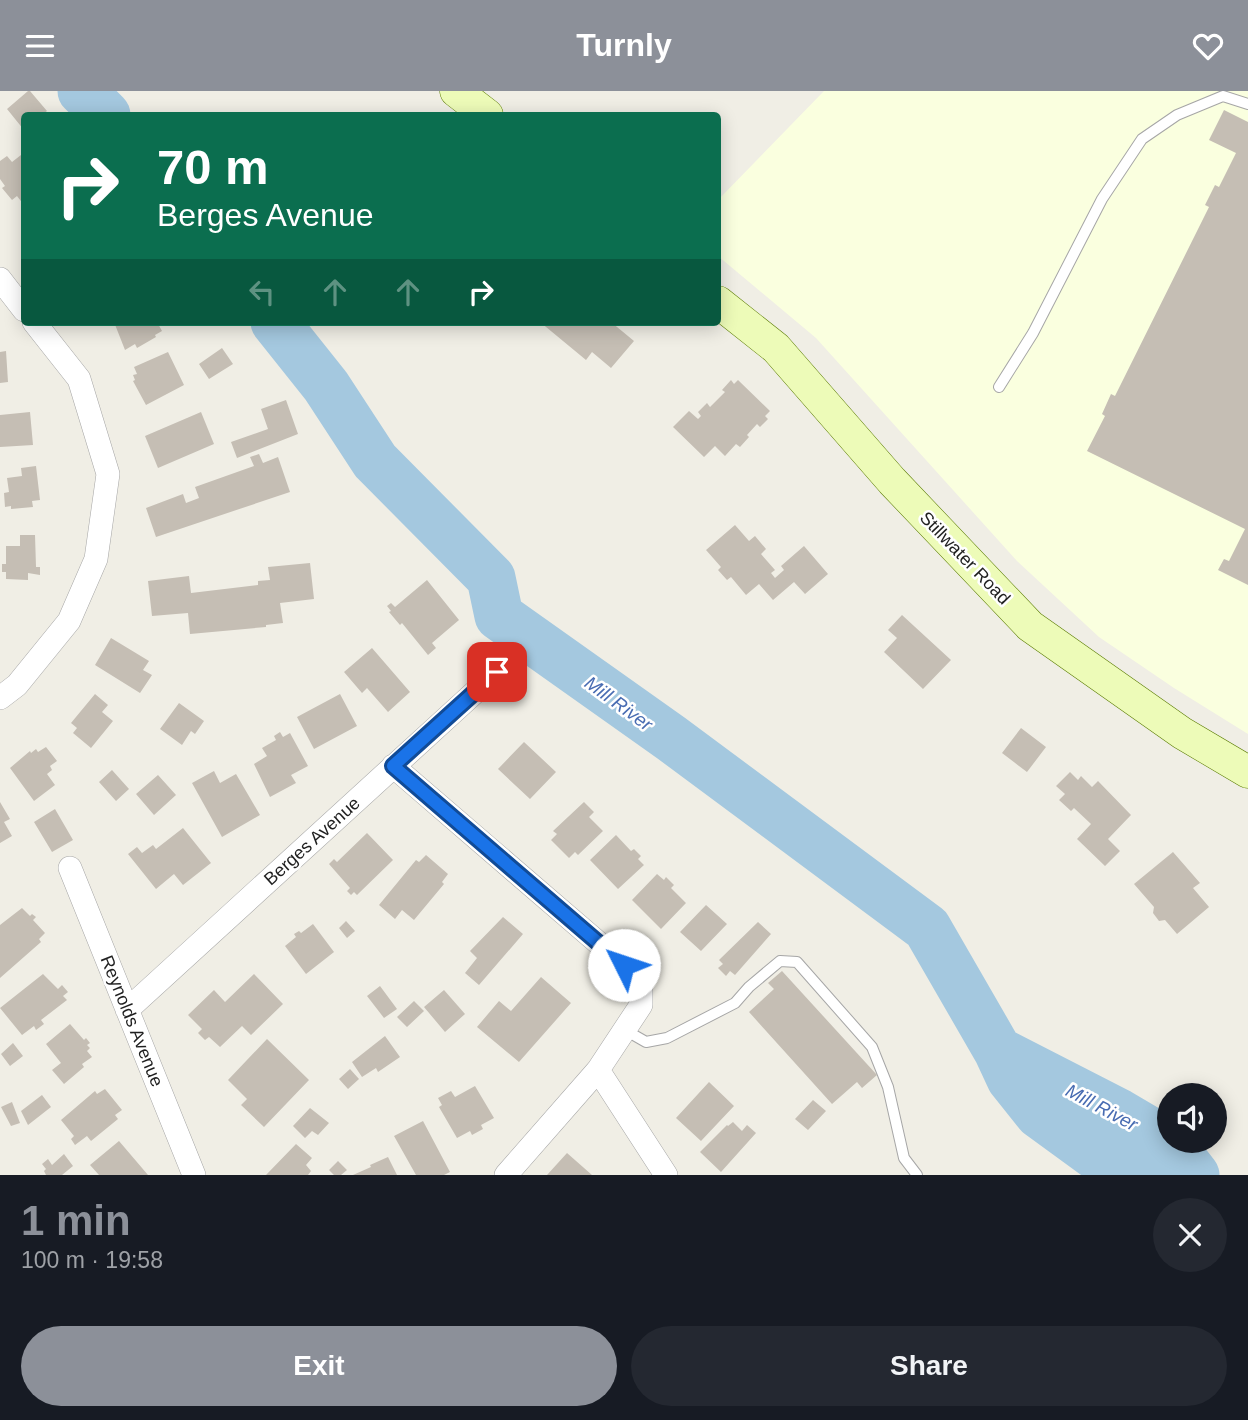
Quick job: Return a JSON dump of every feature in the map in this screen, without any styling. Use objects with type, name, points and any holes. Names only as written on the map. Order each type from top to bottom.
[{"type":"main road","points":[[456,91],[483,112]]},
{"type":"main road","name":"Stillwater Road","points":[[721,304],[776,348],[892,481],[1030,626],[1182,733],[1248,772]]},
{"type":"street","points":[[0,279],[21,306]]},
{"type":"street","points":[[0,698],[17,685],[69,621],[96,559],[108,474],[79,379],[37,326]]},
{"type":"street","name":"Berges Avenue","points":[[127,1010],[497,672]]},
{"type":"street","points":[[393,766],[624,965],[641,991],[641,1005],[598,1070],[506,1175]]},
{"type":"street","name":"Reynolds Avenue","points":[[71,868],[194,1175]]},
{"type":"street","points":[[598,1070],[666,1175]]},
{"type":"lane","points":[[999,387],[1032,333],[1102,199],[1142,139],[1177,115],[1223,96],[1248,104]]},
{"type":"lane","points":[[625,1030],[646,1042],[667,1038],[736,1003],[749,986],[780,961],[797,962],[872,1047],[888,1087],[904,1158],[917,1175]]},
{"type":"shaded area","points":[[824,91],[1248,91],[1248,734],[1099,637],[1017,561],[816,338],[721,259],[721,197]]},
{"type":"building","points":[[30,91],[47,111],[21,112],[21,126],[7,109]]},
{"type":"building","points":[[1224,110],[1248,122],[1248,585],[1218,570],[1224,559],[1229,561],[1245,529],[1087,451],[1105,416],[1102,414],[1111,394],[1115,396],[1209,207],[1205,205],[1215,185],[1219,187],[1236,153],[1209,140]]},
{"type":"building","points":[[21,155],[21,201],[17,196],[12,200],[2,188],[5,186],[0,179],[0,161],[7,156],[12,162]]},
{"type":"building","points":[[116,326],[159,326],[162,331],[155,335],[156,337],[137,348],[135,344],[125,350]]},
{"type":"building","points":[[545,326],[616,326],[634,341],[611,368],[592,352],[586,360]]},
{"type":"building","points":[[222,348],[233,364],[209,379],[199,364]]},
{"type":"building","points":[[6,351],[8,382],[0,383],[0,352]]},
{"type":"building","points":[[168,352],[184,385],[146,405],[133,381],[133,375],[137,374],[134,367]]},
{"type":"building","points":[[731,380],[734,384],[738,380],[770,411],[765,416],[768,419],[760,427],[757,424],[740,447],[736,444],[725,456],[715,446],[704,457],[673,427],[689,411],[698,419],[701,416],[698,412],[707,403],[710,407],[725,392],[722,390]]},
{"type":"building","points":[[286,400],[298,434],[237,458],[231,442],[268,429],[261,409]]},
{"type":"building","points":[[30,412],[33,445],[0,447],[0,415]]},
{"type":"building","points":[[201,412],[214,444],[158,468],[145,436]]},
{"type":"building","points":[[259,454],[263,463],[278,457],[290,492],[156,537],[146,508],[183,494],[186,503],[199,498],[195,487],[254,466],[250,457]]},
{"type":"building","points":[[36,466],[40,500],[32,501],[33,507],[5,507],[4,493],[9,492],[7,478],[22,476],[21,468]]},
{"type":"building","points":[[735,525],[749,541],[755,536],[766,549],[761,554],[775,570],[771,573],[775,578],[784,570],[781,566],[804,546],[828,574],[805,594],[794,582],[773,600],[759,584],[746,595],[731,577],[727,580],[718,570],[721,567],[706,550]]},
{"type":"building","points":[[20,535],[35,535],[36,567],[40,567],[40,575],[28,573],[28,580],[6,579],[2,564],[6,564],[6,546],[20,546]]},
{"type":"building","points":[[310,563],[314,599],[280,603],[283,623],[190,634],[188,613],[152,616],[148,581],[189,576],[191,593],[258,585],[258,581],[270,580],[268,567]]},
{"type":"building","points":[[427,580],[459,620],[432,643],[436,648],[428,655],[402,623],[400,625],[389,612],[391,611],[387,606],[391,603],[395,607]]},
{"type":"building","points":[[902,615],[951,660],[923,689],[884,652],[897,638],[888,630]]},
{"type":"building","points":[[111,638],[149,661],[143,670],[152,675],[140,693],[95,665]]},
{"type":"building","points":[[372,648],[410,692],[388,712],[367,688],[362,693],[344,672]]},
{"type":"building","points":[[95,694],[108,705],[102,712],[113,721],[91,748],[73,733],[77,728],[71,723]]},
{"type":"building","points":[[340,694],[357,726],[314,749],[297,717]]},
{"type":"building","points":[[179,703],[204,721],[195,734],[191,731],[182,745],[160,729]]},
{"type":"building","points":[[1021,728],[1046,747],[1027,772],[1002,753]]},
{"type":"building","points":[[280,732],[283,737],[290,733],[308,766],[291,775],[296,783],[270,797],[254,764],[267,756],[262,748],[276,740],[274,736]]},
{"type":"building","points":[[524,742],[556,772],[530,799],[498,769]]},
{"type":"building","points":[[46,747],[57,761],[50,766],[52,770],[47,774],[55,785],[34,801],[10,768],[30,751],[31,753],[36,749],[38,752]]},
{"type":"building","points":[[112,770],[129,789],[116,801],[99,782]]},
{"type":"building","points":[[214,771],[220,783],[236,774],[260,815],[222,837],[192,783]]},
{"type":"building","points":[[1070,772],[1078,780],[1081,776],[1092,787],[1098,781],[1131,815],[1108,839],[1120,851],[1105,866],[1077,839],[1091,824],[1074,808],[1071,811],[1059,800],[1065,794],[1056,786]]},
{"type":"building","points":[[158,775],[176,795],[154,815],[136,794]]},
{"type":"building","points":[[0,802],[10,819],[4,822],[12,836],[0,843]]},
{"type":"building","points":[[584,802],[594,812],[589,817],[603,831],[578,855],[575,852],[569,858],[551,840],[557,834],[553,831]]},
{"type":"building","points":[[55,809],[73,840],[52,852],[34,822]]},
{"type":"building","points":[[183,828],[211,863],[183,885],[174,874],[156,889],[128,854],[137,847],[142,853],[153,845],[156,849]]},
{"type":"building","points":[[367,833],[393,860],[357,895],[354,892],[351,895],[347,891],[350,888],[329,864],[334,859],[337,862]]},
{"type":"building","points":[[616,835],[631,851],[634,849],[641,856],[638,859],[644,865],[618,889],[590,860]]},
{"type":"building","points":[[1173,852],[1200,883],[1193,888],[1209,907],[1177,934],[1165,920],[1159,921],[1153,913],[1154,907],[1134,884]]},
{"type":"building","points":[[426,855],[448,874],[442,882],[444,884],[414,920],[402,910],[395,919],[379,905],[416,860],[419,862]]},
{"type":"building","points":[[657,874],[664,880],[666,877],[674,885],[671,888],[686,903],[661,929],[632,900]]},
{"type":"building","points":[[706,905],[727,924],[701,951],[680,932]]},
{"type":"building","points":[[22,908],[30,916],[32,914],[36,917],[33,920],[45,933],[39,939],[41,942],[0,978],[0,925]]},
{"type":"building","points":[[503,917],[523,934],[479,985],[465,973],[477,958],[470,951]]},
{"type":"building","points":[[346,921],[355,931],[347,938],[339,928]]},
{"type":"building","points":[[758,922],[771,934],[735,975],[730,971],[726,976],[718,968],[723,964],[719,960]]},
{"type":"building","points":[[313,924],[334,952],[306,974],[285,946],[296,937],[294,934],[299,931],[301,933]]},
{"type":"building","points":[[782,971],[877,1075],[862,1088],[857,1082],[832,1104],[749,1012],[774,989],[768,983]]},
{"type":"building","points":[[43,974],[58,989],[62,985],[68,992],[63,996],[67,1000],[41,1020],[44,1024],[36,1030],[34,1026],[22,1035],[0,1008]]},
{"type":"building","points":[[254,974],[283,1004],[251,1035],[242,1026],[220,1047],[209,1037],[205,1040],[198,1033],[202,1029],[188,1015],[214,990],[225,1002]]},
{"type":"building","points":[[541,977],[571,1003],[519,1062],[477,1027],[499,1001],[511,1011]]},
{"type":"building","points":[[380,986],[397,1009],[384,1018],[367,996]]},
{"type":"building","points":[[444,990],[465,1014],[445,1032],[424,1007]]},
{"type":"building","points":[[414,1001],[424,1011],[407,1027],[397,1017]]},
{"type":"building","points":[[70,1024],[90,1043],[87,1045],[90,1048],[87,1051],[92,1057],[64,1084],[52,1070],[61,1063],[46,1044]]},
{"type":"building","points":[[385,1036],[400,1057],[378,1072],[376,1068],[362,1077],[352,1062]]},
{"type":"building","points":[[267,1039],[309,1080],[264,1127],[241,1105],[247,1099],[228,1080]]},
{"type":"building","points":[[13,1043],[23,1056],[10,1066],[1,1054]]},
{"type":"building","points":[[350,1069],[359,1079],[348,1089],[339,1079]]},
{"type":"building","points":[[709,1082],[734,1106],[701,1141],[676,1118]]},
{"type":"building","points":[[475,1086],[494,1118],[481,1125],[483,1129],[472,1135],[470,1131],[457,1138],[439,1107],[442,1105],[438,1098],[451,1091],[455,1097]]},
{"type":"building","points":[[105,1089],[122,1110],[115,1115],[118,1119],[91,1141],[87,1136],[75,1145],[71,1139],[74,1136],[61,1120],[95,1091],[97,1094]]},
{"type":"building","points":[[42,1095],[51,1107],[28,1125],[21,1111]]},
{"type":"building","points":[[813,1100],[826,1111],[808,1130],[795,1119]]},
{"type":"building","points":[[12,1102],[20,1123],[11,1126],[1,1107]]},
{"type":"building","points":[[310,1108],[329,1123],[318,1135],[312,1131],[305,1138],[293,1126]]},
{"type":"building","points":[[423,1121],[450,1172],[444,1175],[416,1175],[394,1136]]},
{"type":"building","points":[[733,1122],[742,1131],[747,1125],[756,1133],[721,1172],[700,1152]]},
{"type":"building","points":[[119,1141],[148,1175],[99,1175],[90,1165]]},
{"type":"building","points":[[296,1144],[312,1158],[306,1165],[311,1171],[308,1175],[266,1175]]},
{"type":"building","points":[[567,1153],[592,1175],[547,1175]]},
{"type":"building","points":[[64,1154],[73,1166],[62,1175],[46,1175],[42,1164],[48,1159],[52,1165]]},
{"type":"building","points":[[388,1157],[397,1175],[353,1175],[371,1167],[370,1165]]},
{"type":"building","points":[[338,1161],[347,1170],[341,1175],[334,1175],[329,1170]]},
{"type":"waterway","name":"Mill River","points":[[82,91],[103,112]]},
{"type":"waterway","name":"Mill River","points":[[278,326],[326,386],[375,461],[491,578],[499,616],[671,738],[927,928],[998,1051],[1119,1113],[1170,1143],[1195,1175]]},
{"type":"waterway","name":"Mill River","points":[[998,1051],[1011,1079],[1039,1114],[1098,1157],[1156,1175]]},
{"type":"route","points":[[497,672],[393,766],[624,965]]}]
